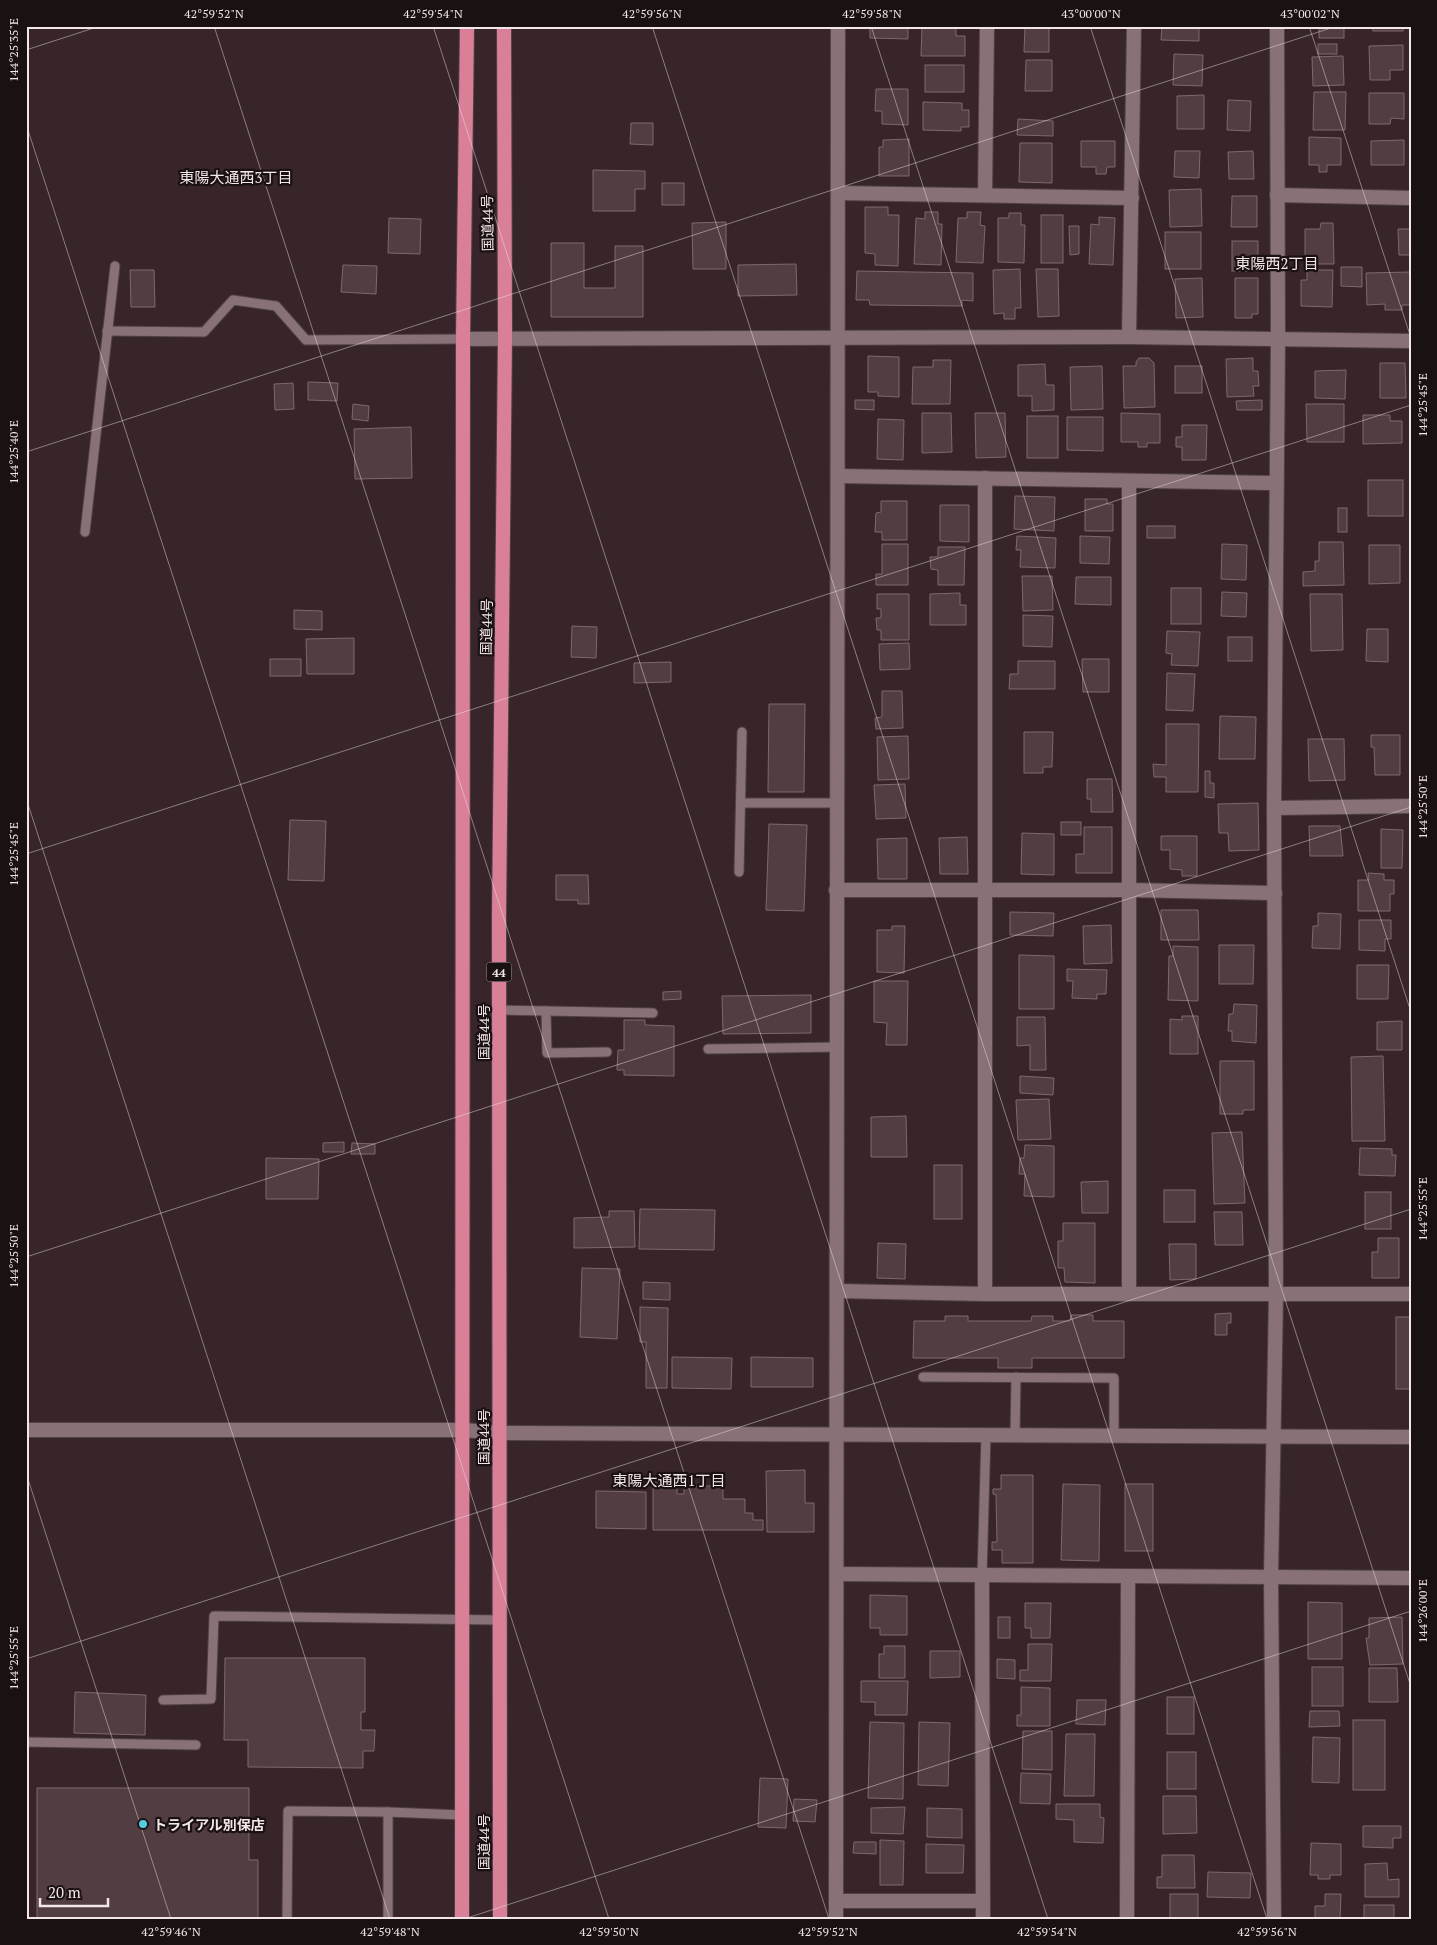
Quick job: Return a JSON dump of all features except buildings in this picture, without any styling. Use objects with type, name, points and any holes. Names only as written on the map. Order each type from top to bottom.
[{"type":"highway","name":"国道44号","points":[[462,1919],[463,339],[468,26]]},
{"type":"highway","name":"国道44号","points":[[500,1919],[499,1010],[505,337],[504,26]]},
{"type":"street","points":[[836,1919],[838,1574],[836,890],[838,26]]},
{"type":"street","points":[[985,195],[987,26]]},
{"type":"street","points":[[1129,337],[1134,26]]},
{"type":"street","points":[[1274,1919],[1271,1578],[1276,1295],[1274,808],[1278,339],[1278,26]]},
{"type":"street","points":[[838,193],[1132,198]]},
{"type":"street","points":[[1278,196],[1411,198]]},
{"type":"street","points":[[463,339],[505,337],[1129,337],[1411,341]]},
{"type":"street","points":[[838,476],[1276,483]]},
{"type":"street","points":[[986,478],[986,1294]]},
{"type":"street","points":[[1129,482],[1129,1293]]},
{"type":"street","points":[[1274,808],[1411,806]]},
{"type":"street","points":[[836,890],[987,892],[1130,890],[1275,893]]},
{"type":"street","points":[[837,1291],[986,1294],[1411,1294]]},
{"type":"street","points":[[26,1430],[463,1430],[500,1433],[1411,1437]]},
{"type":"street","points":[[838,1574],[1128,1578],[1411,1578]]},
{"type":"street","points":[[982,1576],[983,1919]]},
{"type":"street","points":[[1127,1919],[1128,1578]]},
{"type":"street","points":[[836,1901],[983,1901]]},
{"type":"lane","points":[[85,532],[115,266]]},
{"type":"lane","points":[[107,331],[204,332],[233,300],[276,306],[306,340],[463,339]]},
{"type":"lane","points":[[739,872],[742,732]]},
{"type":"lane","points":[[741,803],[837,803]]},
{"type":"lane","points":[[499,1010],[653,1013]]},
{"type":"lane","points":[[546,1011],[547,1053],[607,1052]]},
{"type":"lane","points":[[708,1049],[836,1047]]},
{"type":"lane","points":[[923,1377],[1114,1378],[1114,1435]]},
{"type":"lane","points":[[1015,1434],[1016,1377]]},
{"type":"lane","points":[[982,1576],[986,1434]]},
{"type":"lane","points":[[163,1700],[211,1698],[214,1616],[499,1620]]},
{"type":"lane","points":[[26,1742],[196,1746]]},
{"type":"lane","points":[[287,1919],[288,1811],[462,1815]]},
{"type":"lane","points":[[388,1812],[388,1919]]},
{"type":"place","name":"トライアル別保店","points":[[143,1824]]},
{"type":"district","name":"東陽大通西3丁目","points":[[236,177]]},
{"type":"district","name":"東陽西2丁目","points":[[1277,263]]},
{"type":"district","name":"東陽大通西1丁目","points":[[669,1480]]}]
